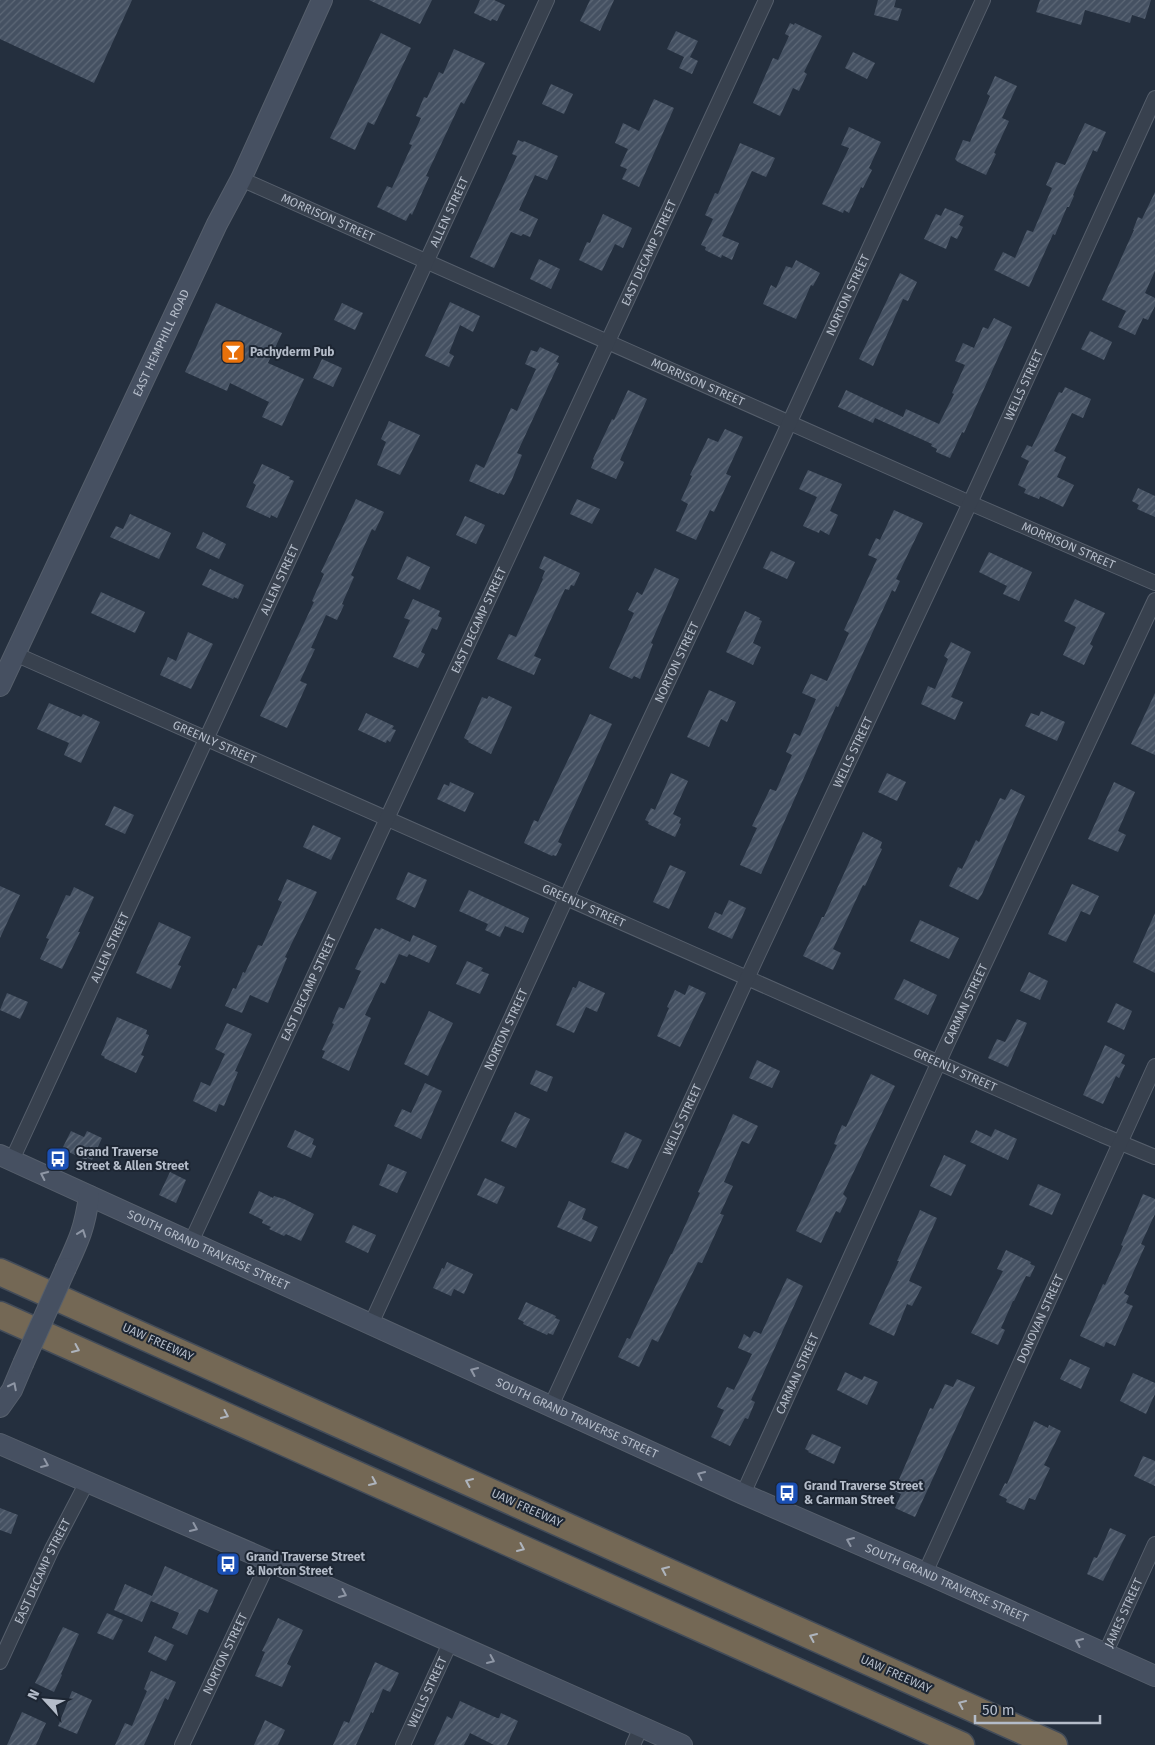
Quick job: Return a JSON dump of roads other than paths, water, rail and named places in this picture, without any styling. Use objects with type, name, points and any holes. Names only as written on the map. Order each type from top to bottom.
[{"type":"highway","name":"UAW FREEWAY","points":[[0,1272],[1054,1745]]},
{"type":"highway","points":[[0,1314],[961,1745]]},
{"type":"main road","name":"EAST HEMPHILL ROAD","points":[[0,686],[217,224],[241,178],[322,0]]},
{"type":"main road","name":"SOUTH GRAND TRAVERSE STREET","points":[[6,1158],[743,1494],[1155,1676]]},
{"type":"main road","points":[[0,1407],[12,1390],[82,1234],[89,1196]]},
{"type":"main road","points":[[0,1444],[269,1561],[682,1745]]},
{"type":"street","name":"ALLEN STREET","points":[[6,1158],[206,738],[548,0]]},
{"type":"street","name":"EAST DECAMP STREET","points":[[191,1242],[766,0]]},
{"type":"street","name":"NORTON STREET","points":[[371,1324],[566,898],[781,441],[983,0]]},
{"type":"street","name":"WELLS STREET","points":[[551,1406],[970,503],[1155,98]]},
{"type":"street","name":"MORRISON STREET","points":[[241,178],[970,503],[1155,583]]},
{"type":"street","name":"CARMAN STREET","points":[[743,1494],[939,1062],[1155,600]]},
{"type":"street","name":"GREENLY STREET","points":[[15,654],[1119,1143],[1155,1157]]},
{"type":"street","name":"DONOVAN STREET","points":[[925,1573],[1155,1066]]},
{"type":"street","name":"EAST DECAMP STREET","points":[[0,1662],[52,1549],[87,1482]]},
{"type":"street","name":"JAMES STREET","points":[[1105,1654],[1155,1544]]},
{"type":"street","name":"NORTON STREET","points":[[182,1745],[269,1561]]},
{"type":"street","name":"WELLS STREET","points":[[403,1745],[450,1642]]},
{"type":"street","points":[[632,1745],[641,1726]]},
{"type":"place","name":"Pachyderm Pub","points":[[233,352]]},
{"type":"place","name":"Grand Traverse Street & Allen Street","points":[[58,1159]]},
{"type":"place","name":"Grand Traverse Street & Carman Street","points":[[787,1493]]},
{"type":"place","name":"Grand Traverse Street & Norton Street","points":[[228,1564]]}]
